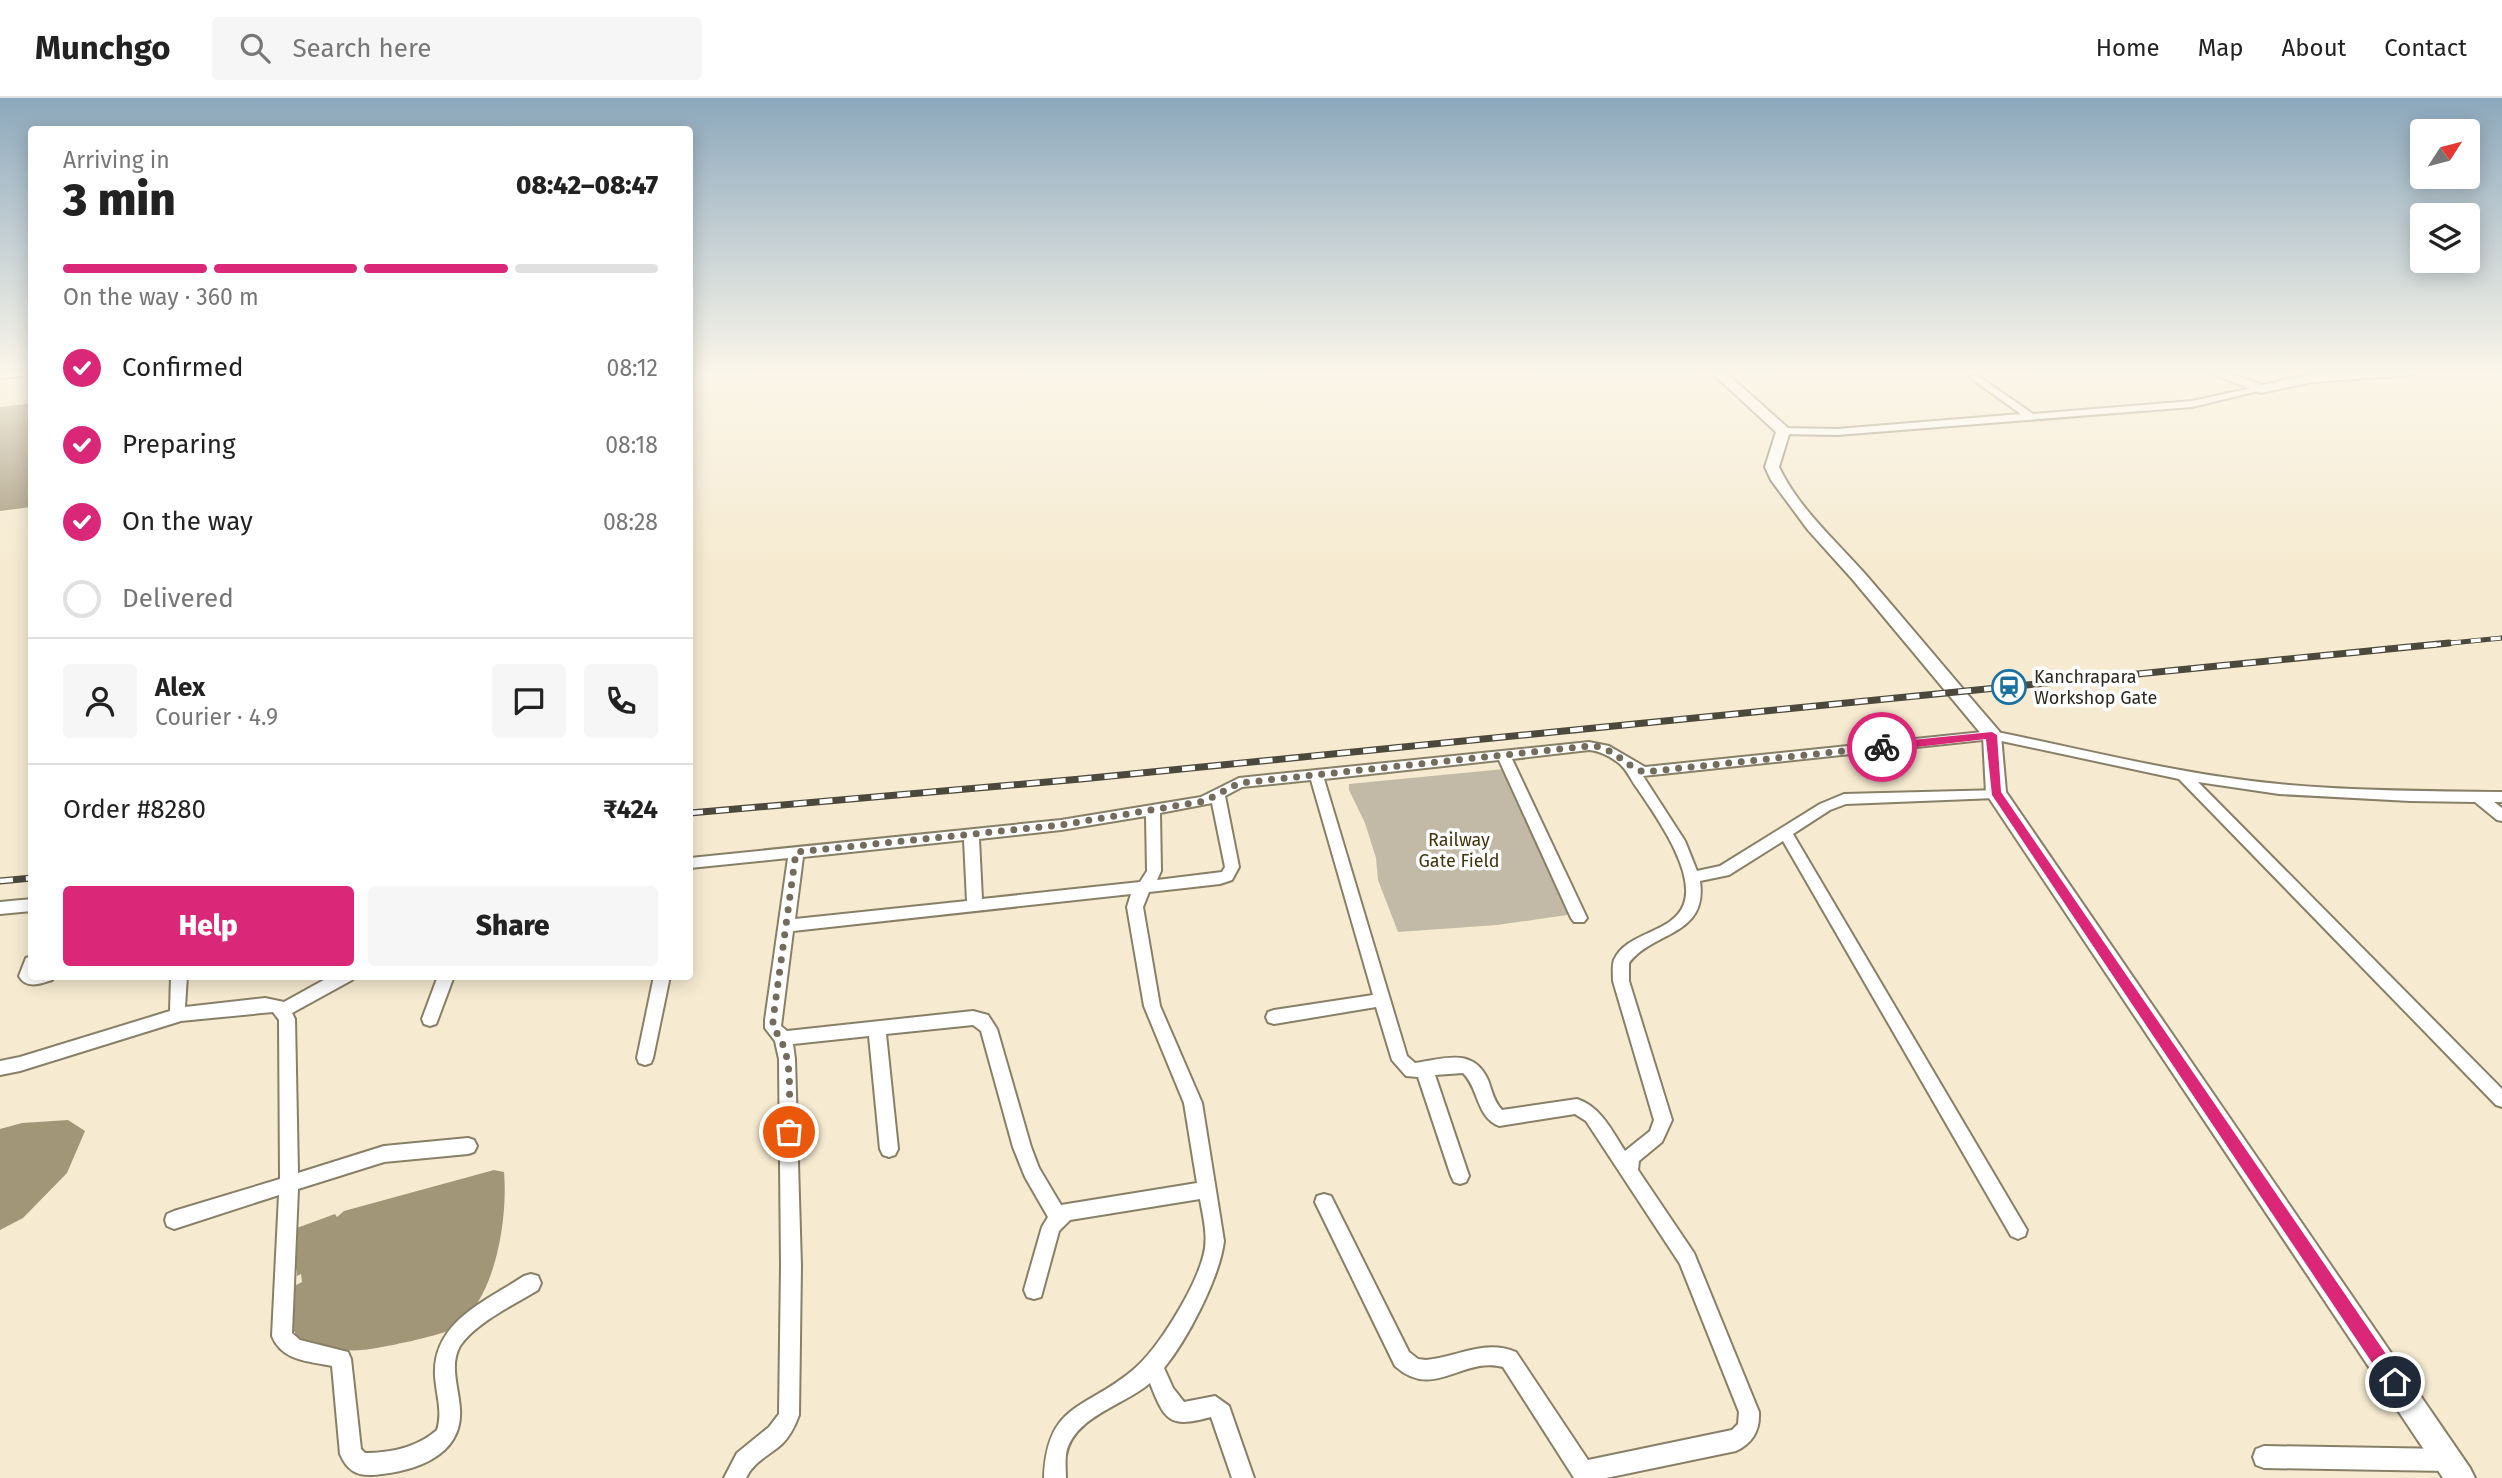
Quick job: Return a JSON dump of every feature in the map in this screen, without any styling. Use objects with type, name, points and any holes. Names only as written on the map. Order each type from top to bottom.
[{"type":"street","points":[[1782,435],[1772,467],[1778,480],[1813,527],[1859,577],[1992,735],[1996,793],[2454,1469]]},
{"type":"street","points":[[693,863],[1061,825],[1205,801],[1239,783],[1598,745],[1644,772],[1992,735],[2183,775],[2279,789],[2410,796],[2502,797]]},
{"type":"street","points":[[1503,755],[1579,918]]},
{"type":"street","points":[[1628,765],[1689,862],[1693,877],[1691,908],[1685,918],[1633,948],[1621,962],[1621,981],[1662,1120],[1662,1129],[1657,1137],[1631,1157],[1629,1171]]},
{"type":"street","points":[[1316,775],[1400,1060],[1412,1071],[1461,1063],[1468,1065],[1477,1075],[1491,1112],[1499,1118],[1577,1106],[1592,1116],[1688,1259],[1749,1412],[1750,1425],[1746,1433],[1736,1440],[1585,1475],[1509,1359],[1498,1354],[1487,1355],[1427,1370],[1414,1369],[1402,1359],[1324,1202]]},
{"type":"street","points":[[2183,775],[2502,1100]]},
{"type":"street","points":[[786,926],[1220,879],[1231,873],[1232,867],[1217,793]]},
{"type":"street","points":[[1693,877],[1724,871],[1825,807],[1855,797],[1996,793]]},
{"type":"street","points":[[2479,797],[2502,816]]},
{"type":"street","points":[[1055,1478],[1053,1463],[1065,1428],[1078,1415],[1153,1366],[1213,1257],[1215,1241],[1193,1103],[1152,1006],[1135,907],[1135,899],[1153,877],[1153,810]]},
{"type":"street","points":[[1786,832],[2018,1230]]},
{"type":"street","points":[[971,834],[975,906]]},
{"type":"street","points":[[735,1478],[736,1469],[747,1456],[775,1439],[785,1428],[789,1415],[791,1266],[788,1059],[783,1038],[773,1028],[773,1020],[796,852]]},
{"type":"street","points":[[0,908],[28,905]]},
{"type":"street","points":[[179,980],[177,1008],[181,1014]]},
{"type":"street","points":[[283,1010],[339,980]]},
{"type":"street","points":[[430,1019],[445,980]]},
{"type":"street","points":[[645,1058],[661,980]]},
{"type":"street","points":[[1274,1017],[1382,1000]]},
{"type":"street","points":[[0,1068],[181,1014],[265,1005],[278,1006],[283,1010],[288,1019],[289,1182],[282,1336],[287,1345],[296,1350],[341,1359],[351,1454],[360,1464],[378,1465],[431,1451],[442,1443],[448,1432],[449,1420],[449,1346],[458,1332],[531,1283]]},
{"type":"street","points":[[783,1038],[972,1018],[982,1020],[989,1029],[1026,1158],[1058,1217]]},
{"type":"street","points":[[877,1028],[889,1150]]},
{"type":"street","points":[[1424,1069],[1460,1176]]},
{"type":"street","points":[[174,1220],[289,1182],[396,1152],[468,1146]]},
{"type":"street","points":[[1034,1290],[1051,1227],[1065,1212],[1076,1208],[1208,1189]]},
{"type":"street","points":[[1153,1366],[1172,1407],[1179,1412],[1187,1414],[1214,1406],[1222,1413],[1243,1478]]},
{"type":"street","points":[[2264,1458],[2454,1469]]},
{"type":"green space","name":"Railway Gate Field","points":[[1504,769],[1569,905],[1567,915],[1497,925],[1398,932],[1378,880],[1376,858],[1365,823],[1349,790],[1349,784]]},
{"type":"shaded area","points":[[0,435],[28,435],[28,507],[0,511]]},
{"type":"shaded area","points":[[68,1120],[85,1131],[67,1173],[23,1218],[0,1230],[0,1129],[22,1123]]},
{"type":"shaded area","points":[[494,1170],[504,1172],[505,1191],[496,1256],[481,1297],[470,1314],[456,1327],[426,1338],[362,1350],[340,1350],[302,1344],[294,1331],[294,1286],[302,1282],[301,1274],[297,1276],[293,1265],[296,1248],[294,1229],[335,1214],[337,1217],[344,1211]]},
{"type":"railway","points":[[2431,645],[2502,638]]},
{"type":"railway","points":[[693,813],[1081,779],[2449,643]]},
{"type":"railway","points":[[0,881],[28,878]]},
{"type":"way so far","points":[[789,1132],[788,1059],[783,1038],[773,1028],[773,1020],[796,852],[1061,825],[1205,801],[1239,783],[1598,745],[1644,772],[1882,747]]},
{"type":"place","name":"Kanchrapara Workshop Gate","points":[[2009,687]]},
{"type":"route","points":[[1882,747],[1992,735],[1996,793],[2395,1382]]}]
